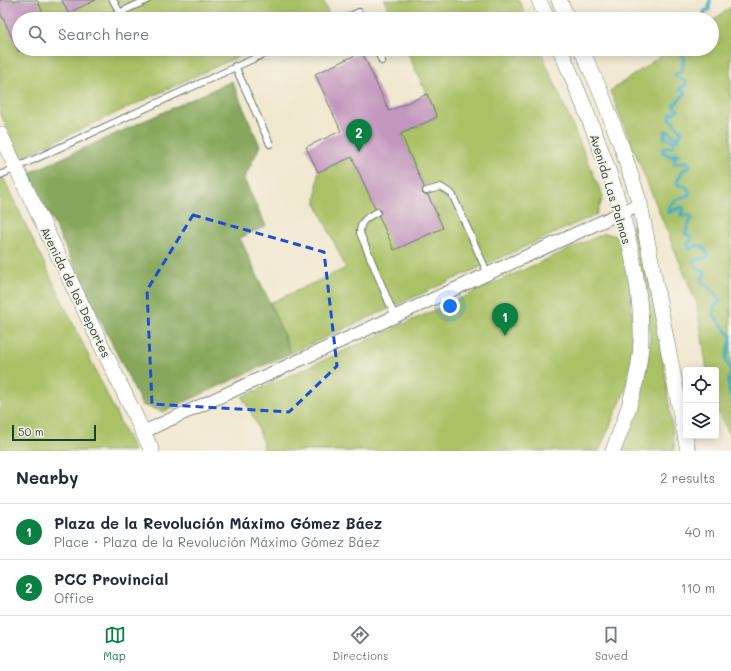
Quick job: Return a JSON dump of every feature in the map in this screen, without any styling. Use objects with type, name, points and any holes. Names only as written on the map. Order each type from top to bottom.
[{"type":"street","points":[[539,0],[544,12]]},
{"type":"street","points":[[559,0],[565,12]]},
{"type":"street","name":"Avenida Las Palmas","points":[[563,56],[582,98],[621,213],[637,284],[641,315],[641,341],[632,400],[613,451]]},
{"type":"street","name":"Avenida Las Palmas","points":[[584,56],[600,90],[622,148],[640,204],[688,451]]},
{"type":"street","name":"Avenida de los Deportes","points":[[0,134],[152,451]]},
{"type":"street","points":[[143,432],[640,204]]},
{"type":"lane","points":[[113,0],[119,12]]},
{"type":"lane","points":[[122,12],[147,0]]},
{"type":"lane","points":[[0,175],[259,56]]},
{"type":"lane","points":[[380,56],[382,61]]},
{"type":"lane","points":[[235,66],[270,144]]},
{"type":"lane","points":[[426,191],[441,187],[452,194],[488,274]]},
{"type":"lane","points":[[377,212],[365,219],[360,224],[360,233],[395,317]]},
{"type":"highlighted area","points":[[193,215],[324,252],[337,366],[289,412],[152,404],[147,290]]},
{"type":"green space","points":[[0,0],[323,0],[328,12],[12,12],[12,56],[239,56],[21,157],[0,113]]},
{"type":"green space","points":[[384,0],[519,0],[524,12],[390,12]]},
{"type":"green space","points":[[731,7],[731,437],[719,415],[719,367],[707,367],[697,305],[610,91],[661,56],[719,56],[719,16]]},
{"type":"green space","points":[[409,56],[543,56],[603,197],[597,214],[291,353],[270,303],[346,268],[316,203],[318,172],[352,157],[394,249],[443,228],[401,134],[437,117]]},
{"type":"green space","points":[[232,81],[260,146],[244,179],[266,226],[240,238],[291,353],[163,412],[142,405],[29,173]]},
{"type":"green space","points":[[0,171],[134,451],[0,451]]},
{"type":"green space","points":[[635,224],[657,311],[675,451],[619,451],[637,402],[649,349],[649,315],[631,226]]},
{"type":"green space","points":[[605,233],[616,236],[623,251],[630,278],[634,349],[625,391],[599,451],[264,451],[261,436],[256,423],[242,397]]},
{"type":"building","points":[[0,0],[37,0],[43,12],[12,12],[12,37],[0,12]]},
{"type":"building","points":[[62,0],[96,0],[70,12],[68,12]]},
{"type":"building","points":[[353,56],[364,56],[389,111],[427,94],[437,117],[401,134],[424,187],[422,193],[424,195],[428,195],[443,228],[394,250],[379,216],[381,210],[375,208],[352,157],[318,172],[306,147],[341,131],[315,74]]},
{"type":"waterway","points":[[704,12],[709,10],[710,0]]},
{"type":"waterway","points":[[683,56],[682,71],[675,74],[676,77],[685,81],[686,84],[679,90],[683,90],[686,93],[673,106],[678,110],[673,114],[671,113],[670,118],[682,132],[677,140],[669,131],[666,131],[664,137],[673,141],[674,145],[672,147],[666,147],[662,152],[670,156],[677,153],[679,154],[674,158],[675,163],[688,162],[690,166],[682,171],[677,182],[678,185],[685,185],[689,191],[689,195],[672,203],[668,213],[681,207],[684,209],[681,216],[688,215],[692,217],[685,234],[692,238],[688,244],[688,247],[691,249],[696,245],[699,245],[706,251],[708,256],[705,259],[694,261],[696,267],[705,273],[701,282],[708,286],[721,301],[714,307],[714,316],[731,336]]},
{"type":"waterway","points":[[731,339],[726,360],[731,371]]},
{"type":"waterway","points":[[731,374],[728,382],[731,397]]},
{"type":"place","name":"PCC Provincial","points":[[359,152]]},
{"type":"place","name":"Plaza de la Revolución Máximo Gómez Báez","points":[[505,336]]}]
